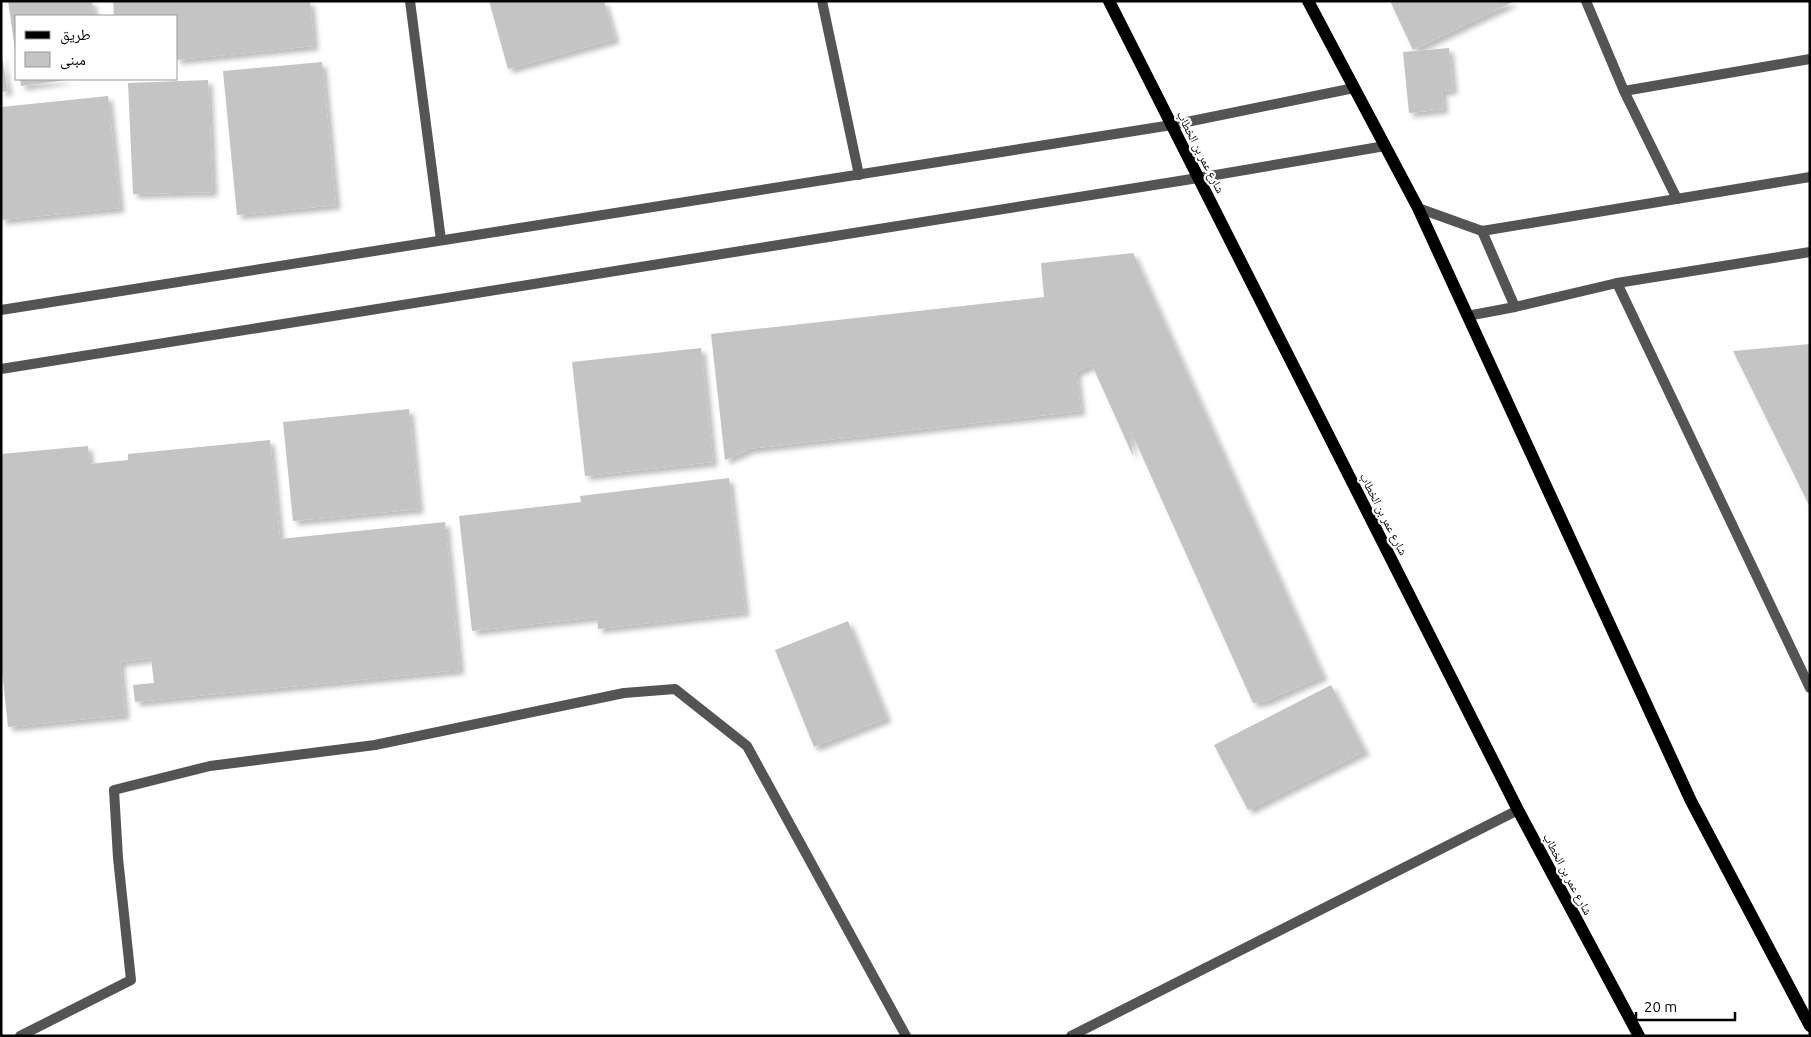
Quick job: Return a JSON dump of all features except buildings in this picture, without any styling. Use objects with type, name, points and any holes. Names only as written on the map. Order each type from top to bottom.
[{"type":"main road","name":"شارع عمر بن الخطاب","points":[[1110,1],[1518,810],[1639,1036]]},
{"type":"main road","points":[[1308,1],[1418,208],[1691,801],[1810,1026]]},
{"type":"street","points":[[410,1],[441,240]]},
{"type":"street","points":[[822,1],[859,175]]},
{"type":"street","points":[[1586,1],[1624,91],[1677,199]]},
{"type":"street","points":[[1624,91],[1810,59]]},
{"type":"street","points":[[1,310],[1172,125],[1354,88]]},
{"type":"street","points":[[1,369],[1198,178],[1385,146]]},
{"type":"street","points":[[1418,208],[1482,231],[1810,177]]},
{"type":"street","points":[[1482,231],[1515,307]]},
{"type":"street","points":[[1467,316],[1515,307],[1617,283],[1810,252]]},
{"type":"street","points":[[1617,283],[1810,688]]},
{"type":"street","points":[[20,1036],[131,980],[118,858],[114,790],[210,766],[375,745],[624,692],[675,689],[747,746],[906,1036]]},
{"type":"street","points":[[1071,1036],[1518,810]]}]
